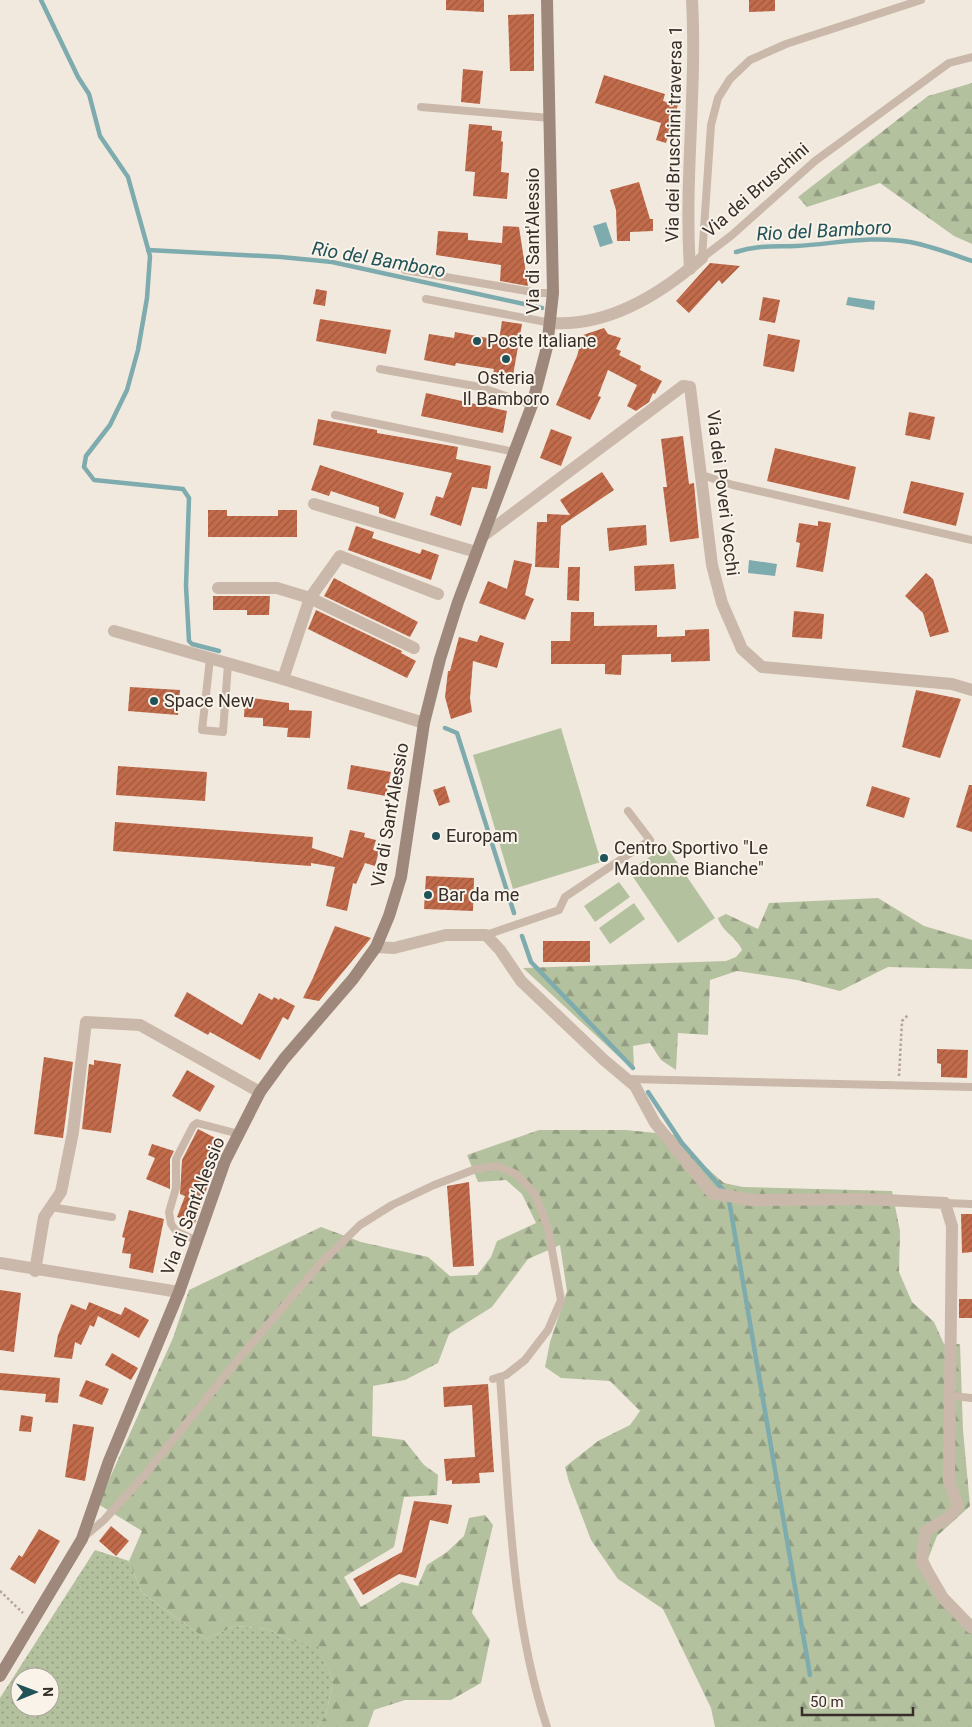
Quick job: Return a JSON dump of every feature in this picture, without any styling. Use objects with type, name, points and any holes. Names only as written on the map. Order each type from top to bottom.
[{"type":"street","name":"Via di Sant'Alessio","points":[[0,1676],[82,1539],[109,1461],[179,1292],[226,1161],[260,1092],[284,1059],[353,979],[376,947],[389,916],[400,876],[424,723],[440,659],[476,552],[532,405],[551,324],[553,293],[547,0]]},
{"type":"street","name":"Via dei Bruschini traversa 1","points":[[690,269],[687,232],[695,53],[692,0]]},
{"type":"street","name":"Via dei Bruschini","points":[[551,324],[582,323],[603,318],[649,298],[690,269],[702,258]]},
{"type":"street","name":"Via dei Poveri Vecchi","points":[[483,536],[683,386],[690,387],[712,566],[720,596],[742,650],[762,667],[952,684],[972,690]]},
{"type":"street","points":[[314,504],[476,552]]},
{"type":"street","points":[[283,679],[310,598],[340,556],[438,594]]},
{"type":"street","points":[[218,588],[277,588],[310,598],[414,648]]},
{"type":"street","points":[[114,631],[283,679],[424,723]]},
{"type":"street","points":[[376,947],[394,948],[446,935],[486,935],[500,950],[521,980],[604,1060],[635,1086],[655,1124],[712,1194],[751,1200],[866,1199],[945,1203],[952,1226],[952,1399],[949,1481],[958,1506],[949,1517],[925,1532],[922,1562],[942,1598],[972,1628]]},
{"type":"street","points":[[36,1271],[44,1217],[61,1192],[73,1132],[86,1022],[140,1025],[260,1092]]},
{"type":"street","points":[[0,1263],[36,1271],[179,1292]]},
{"type":"lane","points":[[702,258],[711,125],[718,98],[730,79],[750,60],[786,44],[921,0]]},
{"type":"lane","name":"Via dei Bruschini","points":[[702,258],[823,155],[949,63],[972,58]]},
{"type":"lane","points":[[421,107],[550,118]]},
{"type":"lane","points":[[405,270],[538,293],[553,293]]},
{"type":"lane","points":[[426,299],[551,324]]},
{"type":"lane","points":[[380,369],[480,387],[532,405]]},
{"type":"lane","points":[[334,415],[515,452]]},
{"type":"lane","points":[[702,475],[733,485],[972,540]]},
{"type":"lane","points":[[210,659],[202,730],[223,732],[228,664]]},
{"type":"lane","points":[[486,935],[559,910],[565,897],[650,840],[628,811]]},
{"type":"lane","points":[[627,1079],[972,1087]]},
{"type":"lane","points":[[197,1241],[176,1231],[171,1224],[169,1212],[177,1178],[176,1159],[193,1126],[197,1123],[239,1134]]},
{"type":"lane","points":[[82,1539],[104,1520],[143,1477],[307,1279],[360,1225],[392,1205],[434,1185],[476,1169],[498,1166],[516,1174],[535,1194],[548,1228],[561,1300],[548,1330],[525,1360],[497,1378],[520,1623],[534,1690],[547,1727]]},
{"type":"lane","points":[[945,1203],[972,1204]]},
{"type":"lane","points":[[51,1207],[112,1217]]},
{"type":"lane","points":[[952,1399],[972,1398]]},
{"type":"path","points":[[898,1085],[902,1021],[909,1014]]},
{"type":"path","points":[[0,1591],[33,1622]]},
{"type":"green space","points":[[972,83],[972,244],[954,236],[880,183],[807,207],[798,197],[928,96]]},
{"type":"green space","points":[[561,728],[601,862],[513,889],[473,755]]},
{"type":"green space","points":[[666,846],[715,918],[678,943],[629,871]]},
{"type":"green space","points":[[619,882],[630,897],[595,922],[584,906]]},
{"type":"green space","points":[[878,898],[924,926],[972,940],[972,969],[888,967],[840,991],[797,980],[737,971],[710,980],[708,1035],[678,1033],[676,1070],[661,1060],[650,1043],[633,1046],[634,1066],[618,1056],[523,968],[726,961],[736,957],[742,950],[737,941],[720,923],[718,918],[726,914],[758,929],[769,903]]},
{"type":"green space","points":[[634,903],[645,919],[610,944],[599,928]]},
{"type":"green space","points":[[539,1130],[626,1130],[676,1135],[702,1164],[724,1183],[743,1187],[892,1191],[900,1231],[899,1272],[912,1302],[934,1322],[944,1344],[960,1344],[963,1430],[970,1506],[937,1536],[928,1559],[941,1586],[972,1628],[972,1727],[715,1727],[711,1708],[663,1609],[618,1579],[591,1540],[569,1482],[565,1467],[598,1441],[630,1425],[640,1411],[610,1381],[561,1378],[545,1367],[550,1342],[567,1291],[560,1245],[528,1259],[492,1307],[449,1334],[438,1363],[405,1380],[373,1386],[372,1436],[404,1440],[424,1465],[438,1475],[437,1495],[404,1497],[394,1547],[344,1577],[361,1607],[402,1582],[418,1586],[427,1565],[447,1552],[464,1536],[469,1518],[485,1515],[493,1525],[472,1613],[490,1640],[481,1683],[451,1700],[405,1700],[374,1710],[368,1727],[317,1727],[326,1715],[333,1681],[318,1647],[287,1639],[267,1629],[235,1626],[206,1639],[142,1593],[129,1561],[142,1531],[98,1504],[173,1338],[189,1290],[321,1227],[361,1242],[428,1257],[450,1276],[477,1275],[491,1257],[497,1241],[536,1223],[522,1194],[506,1180],[478,1182],[467,1155]]},
{"type":"green space","points":[[95,1550],[129,1561],[142,1593],[206,1639],[235,1626],[267,1629],[287,1639],[318,1646],[333,1681],[326,1715],[317,1727],[0,1727],[0,1698],[10,1682],[10,1717],[60,1717],[60,1667],[20,1667]]},
{"type":"water","points":[[606,222],[613,243],[600,247],[593,226]]},
{"type":"water","points":[[848,297],[875,301],[874,310],[846,305]]},
{"type":"water","points":[[749,560],[777,564],[775,576],[748,573]]},
{"type":"building","points":[[446,0],[484,0],[484,12],[446,10]]},
{"type":"building","points":[[749,0],[775,0],[775,11],[749,12]]},
{"type":"building","points":[[534,14],[534,71],[510,71],[508,15]]},
{"type":"building","points":[[463,69],[483,71],[480,104],[461,102]]},
{"type":"building","points":[[604,75],[665,94],[663,101],[678,105],[666,143],[656,140],[661,123],[595,103]]},
{"type":"building","points":[[469,124],[492,126],[492,130],[502,131],[501,172],[509,173],[507,199],[473,196],[475,172],[465,171]]},
{"type":"building","points":[[639,182],[650,219],[653,219],[653,231],[630,232],[630,241],[617,241],[616,210],[610,190]]},
{"type":"building","points":[[503,226],[519,227],[528,286],[500,281],[501,265],[436,255],[438,231],[468,233],[468,240],[502,243]]},
{"type":"building","points":[[710,263],[740,266],[722,284],[719,280],[689,313],[676,301]]},
{"type":"building","points":[[316,289],[327,291],[325,306],[313,304]]},
{"type":"building","points":[[763,297],[780,300],[775,323],[759,320]]},
{"type":"building","points":[[320,319],[391,330],[386,354],[316,341]]},
{"type":"building","points":[[502,321],[522,324],[512,381],[492,378],[494,369],[456,363],[455,366],[424,360],[429,334],[454,338],[455,332],[499,340]]},
{"type":"building","points":[[604,328],[608,334],[621,338],[616,349],[621,351],[619,355],[641,366],[640,370],[662,381],[649,402],[636,411],[627,406],[637,385],[608,370],[598,396],[601,397],[590,420],[556,405],[577,356],[583,335]]},
{"type":"building","points":[[768,334],[800,340],[794,372],[763,366]]},
{"type":"building","points":[[426,393],[507,411],[503,433],[421,416]]},
{"type":"building","points":[[909,412],[935,417],[930,440],[905,435]]},
{"type":"building","points":[[318,419],[377,430],[377,433],[458,447],[456,459],[491,466],[487,489],[472,487],[461,526],[430,515],[436,496],[443,498],[452,473],[313,445]]},
{"type":"building","points":[[551,429],[572,437],[561,466],[540,458]]},
{"type":"building","points":[[683,436],[689,484],[694,483],[699,538],[670,542],[663,487],[667,487],[661,439]]},
{"type":"building","points":[[775,448],[856,467],[849,500],[767,481]]},
{"type":"building","points":[[320,465],[404,493],[395,519],[379,513],[379,507],[331,491],[329,496],[311,490]]},
{"type":"building","points":[[602,472],[614,490],[561,526],[559,568],[535,567],[537,522],[547,522],[547,514],[570,515],[560,500]]},
{"type":"building","points":[[911,481],[964,493],[956,526],[903,513]]},
{"type":"building","points":[[208,510],[227,510],[227,516],[278,516],[278,510],[297,510],[297,537],[208,537]]},
{"type":"building","points":[[818,521],[831,523],[823,572],[796,567],[800,543],[796,542],[799,523],[818,526]]},
{"type":"building","points":[[646,525],[647,545],[609,551],[607,528]]},
{"type":"building","points":[[356,526],[374,532],[372,538],[420,554],[422,549],[439,555],[431,580],[348,550]]},
{"type":"building","points":[[514,560],[532,564],[525,595],[534,599],[525,620],[479,603],[488,581],[507,589]]},
{"type":"building","points":[[674,564],[676,589],[635,591],[634,566]]},
{"type":"building","points":[[568,567],[580,567],[579,601],[567,600]]},
{"type":"building","points":[[926,573],[933,579],[949,632],[930,637],[923,613],[905,596]]},
{"type":"building","points":[[334,578],[418,622],[410,637],[324,596]]},
{"type":"building","points":[[213,596],[270,596],[269,615],[247,615],[247,610],[213,610]]},
{"type":"building","points":[[316,610],[402,651],[401,653],[416,661],[407,678],[308,629]]},
{"type":"building","points":[[794,611],[824,614],[822,639],[792,637]]},
{"type":"building","points":[[571,612],[594,612],[594,626],[657,625],[657,637],[685,636],[685,630],[709,629],[710,661],[671,662],[671,654],[622,655],[621,675],[605,674],[605,664],[551,664],[551,641],[570,641]]},
{"type":"building","points":[[480,635],[504,643],[497,668],[473,661],[470,698],[472,712],[451,719],[445,697],[448,671],[450,671],[459,637],[477,642]]},
{"type":"building","name":"Space New","points":[[130,687],[180,690],[178,715],[128,711]]},
{"type":"building","points":[[916,690],[961,699],[940,758],[902,747]]},
{"type":"building","points":[[245,697],[289,703],[289,710],[312,711],[310,738],[287,737],[288,728],[263,726],[263,718],[244,717]]},
{"type":"building","points":[[351,765],[391,772],[386,796],[347,789]]},
{"type":"building","points":[[118,766],[207,772],[205,801],[116,795]]},
{"type":"building","points":[[969,785],[972,785],[972,832],[956,827]]},
{"type":"building","points":[[445,786],[450,802],[439,806],[433,790]]},
{"type":"building","points":[[872,786],[910,798],[904,818],[866,806]]},
{"type":"building","points":[[115,822],[313,837],[312,848],[343,858],[350,830],[365,833],[364,837],[376,840],[373,850],[379,851],[375,866],[365,863],[356,884],[353,883],[347,911],[326,906],[335,867],[311,863],[311,866],[113,851]]},
{"type":"building","points":[[426,876],[474,878],[473,911],[424,909]]},
{"type":"building","points":[[335,926],[371,938],[319,1001],[303,998],[313,978]]},
{"type":"building","points":[[543,941],[590,941],[590,962],[543,962]]},
{"type":"building","points":[[187,992],[242,1025],[259,993],[272,1000],[274,997],[279,1000],[280,998],[295,1006],[288,1020],[283,1017],[260,1060],[210,1032],[208,1035],[174,1016]]},
{"type":"building","points":[[937,1049],[968,1050],[967,1078],[941,1077],[941,1064],[937,1063]]},
{"type":"building","points":[[44,1057],[73,1062],[63,1138],[34,1134]]},
{"type":"building","points":[[94,1060],[121,1064],[111,1133],[82,1129],[89,1064],[94,1065]]},
{"type":"building","points":[[187,1070],[215,1086],[200,1112],[172,1096]]},
{"type":"building","points":[[198,1129],[225,1143],[217,1158],[195,1223],[177,1217],[185,1196],[180,1194],[182,1160]]},
{"type":"building","points":[[152,1144],[174,1151],[170,1159],[170,1189],[146,1179],[155,1158],[148,1155]]},
{"type":"building","points":[[469,1182],[474,1266],[453,1267],[447,1186]]},
{"type":"building","points":[[129,1210],[164,1219],[153,1273],[129,1268],[131,1254],[122,1253],[125,1238],[122,1237]]},
{"type":"building","points":[[961,1214],[972,1214],[972,1252],[962,1253]]},
{"type":"building","points":[[0,1290],[21,1293],[14,1352],[0,1350]]},
{"type":"building","points":[[959,1299],[972,1299],[972,1318],[959,1318]]},
{"type":"building","points":[[89,1302],[121,1315],[125,1307],[149,1320],[139,1338],[98,1316],[94,1327],[90,1325],[81,1345],[75,1342],[72,1359],[54,1357],[58,1335],[71,1304],[86,1310]]},
{"type":"building","points":[[112,1353],[138,1368],[131,1380],[105,1365]]},
{"type":"building","points":[[0,1373],[60,1378],[58,1403],[45,1402],[46,1394],[0,1390]]},
{"type":"building","points":[[86,1380],[109,1389],[102,1405],[79,1396]]},
{"type":"building","points":[[488,1384],[494,1472],[479,1473],[480,1483],[452,1484],[452,1480],[446,1481],[444,1459],[475,1457],[472,1405],[444,1407],[443,1387]]},
{"type":"building","points":[[21,1415],[33,1417],[31,1432],[19,1431]]},
{"type":"building","points":[[73,1424],[94,1427],[85,1481],[65,1477]]},
{"type":"building","points":[[414,1501],[452,1505],[448,1524],[430,1520],[416,1578],[399,1574],[363,1595],[353,1579],[402,1552]]},
{"type":"building","points":[[111,1526],[129,1541],[116,1556],[99,1541]]},
{"type":"building","points":[[39,1529],[60,1541],[35,1584],[10,1569],[19,1555],[22,1557]]},
{"type":"waterway","points":[[41,0],[78,77],[89,94],[100,136],[128,177],[150,256],[147,298],[138,350],[127,390],[110,425],[86,456],[84,467],[94,480],[183,489],[189,498],[186,586],[189,641],[192,644],[219,651]]},
{"type":"waterway","name":"Rio del Bamboro","points":[[736,252],[759,247],[882,239],[910,242],[972,261]]},
{"type":"waterway","name":"Rio del Bamboro","points":[[148,250],[281,257],[332,262],[542,308]]},
{"type":"waterway","points":[[445,728],[457,733],[514,913]]},
{"type":"waterway","points":[[522,936],[531,962],[633,1068]]},
{"type":"waterway","points":[[648,1092],[682,1143],[725,1192]]},
{"type":"waterway","points":[[729,1200],[810,1675]]},
{"type":"place","name":"Poste Italiane","points":[[477,341]]},
{"type":"place","name":"Osteria Il Bamboro","points":[[506,359]]},
{"type":"place","name":"Space New","points":[[154,701]]},
{"type":"place","name":"Europam","points":[[436,836]]},
{"type":"place","name":"Centro Sportivo \"Le Madonne Bianche\"","points":[[604,858]]},
{"type":"place","name":"Bar da me","points":[[428,895]]}]
